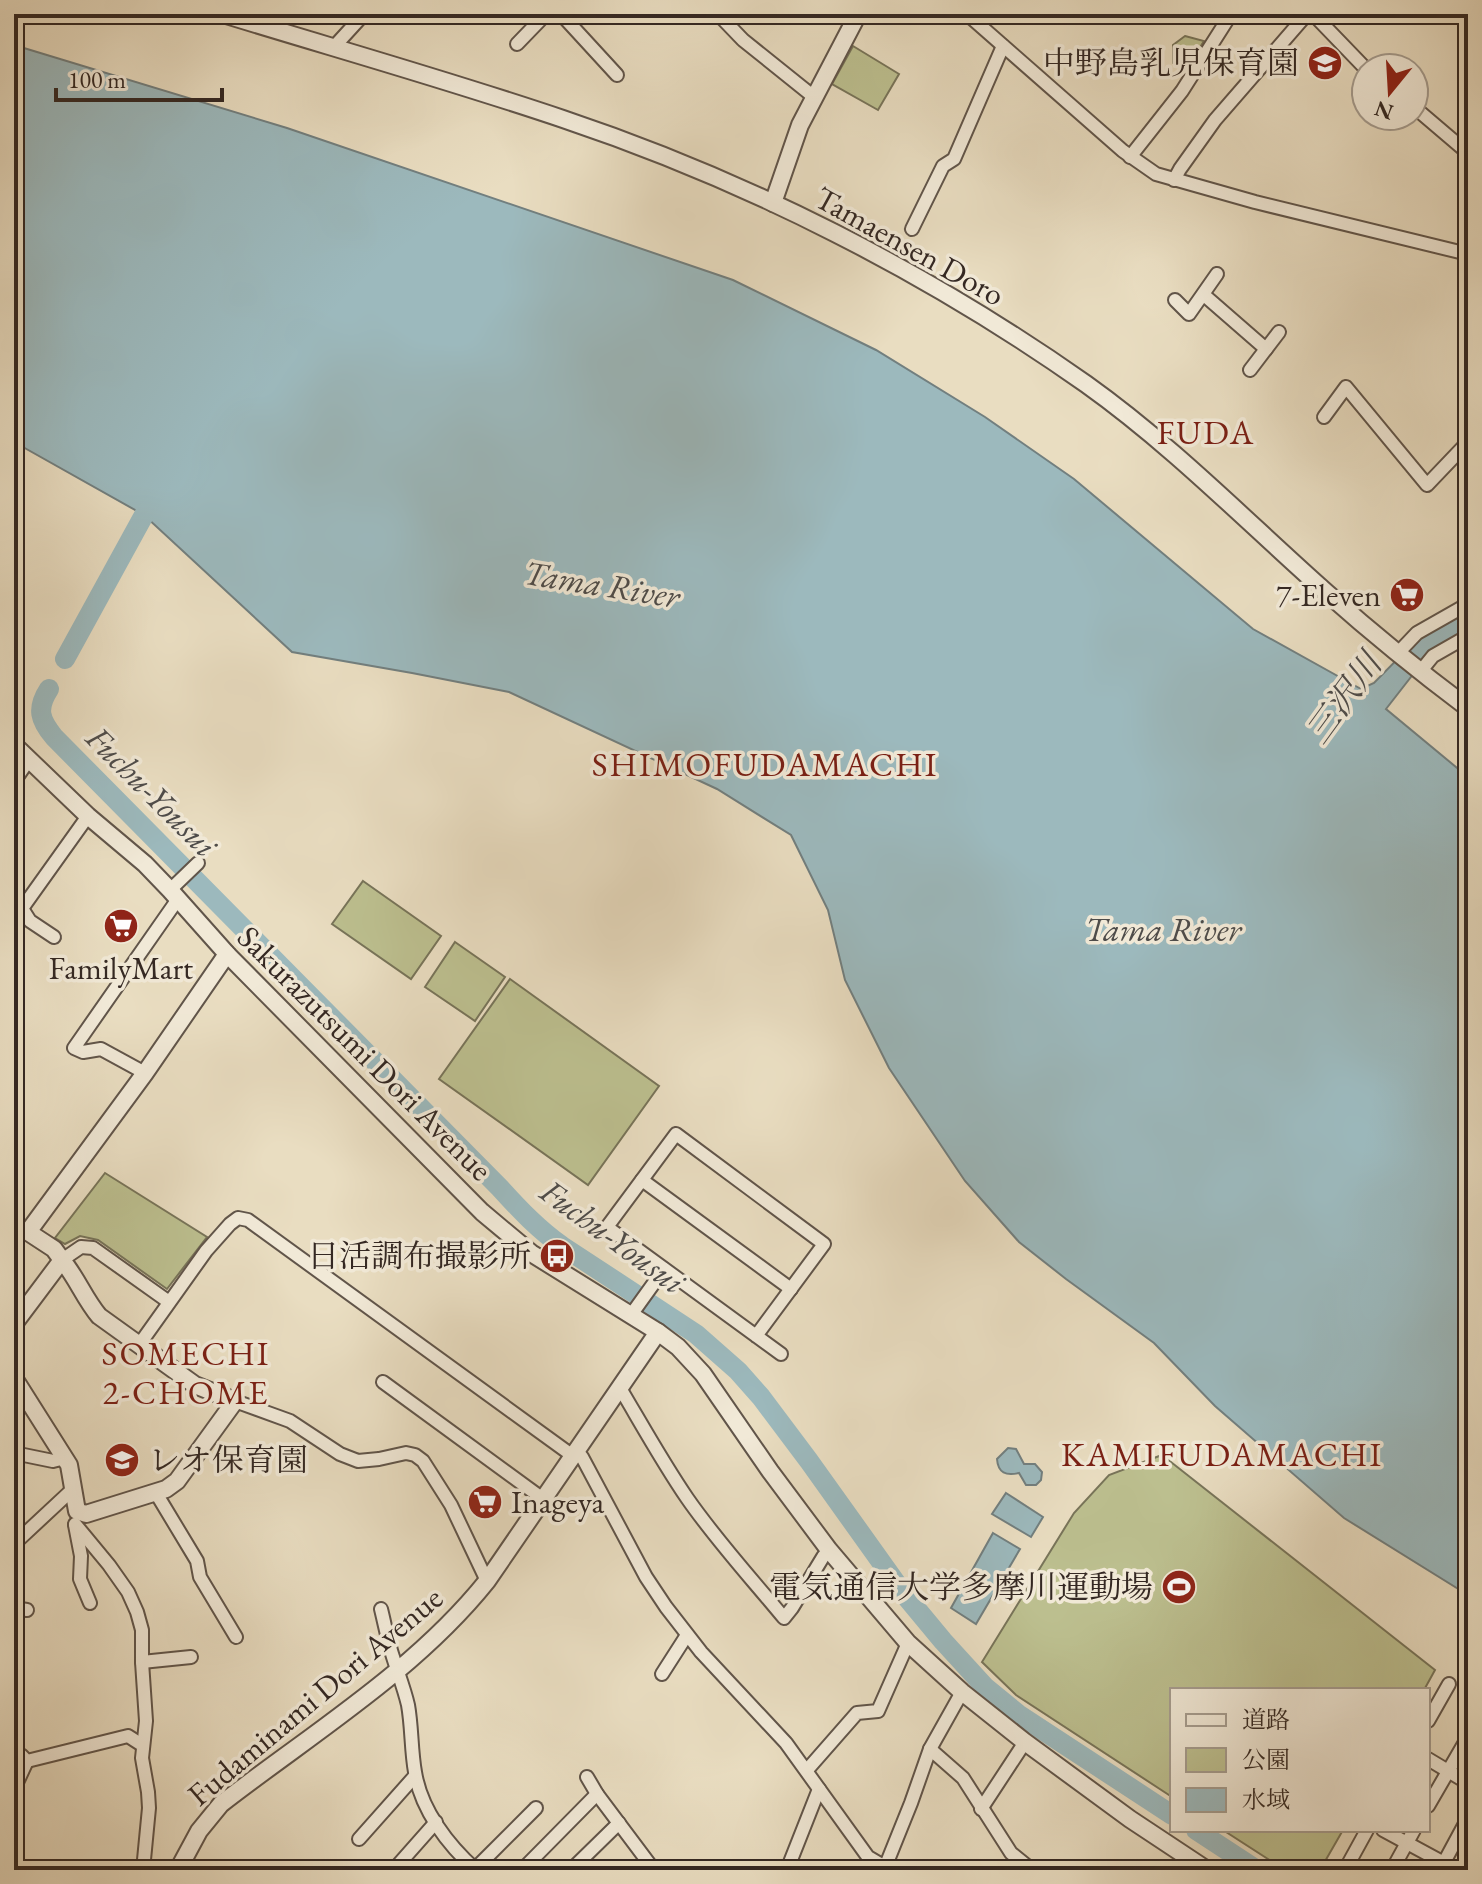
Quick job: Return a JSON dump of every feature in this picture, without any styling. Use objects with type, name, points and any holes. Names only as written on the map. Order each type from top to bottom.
[{"type":"street","name":"Tamaensen Doro","points":[[223,14],[565,119],[773,203],[921,278],[1039,352],[1140,425],[1329,594],[1468,708]]},
{"type":"street","points":[[333,48],[364,14]]},
{"type":"street","points":[[517,44],[546,14]]},
{"type":"street","points":[[561,14],[617,75]]},
{"type":"street","points":[[718,14],[743,40],[814,97]]},
{"type":"street","points":[[773,203],[800,125],[858,14]]},
{"type":"street","points":[[967,14],[1130,157],[1156,174],[1255,202],[1468,254]]},
{"type":"street","points":[[1130,157],[1182,91],[1231,14]]},
{"type":"street","points":[[1174,180],[1215,120],[1310,14],[1350,53]]},
{"type":"street","points":[[912,229],[943,166],[954,159],[1003,46]]},
{"type":"street","points":[[1430,121],[1468,153]]},
{"type":"street","points":[[1175,300],[1189,314],[1217,274]]},
{"type":"street","points":[[1204,295],[1266,349]]},
{"type":"street","points":[[1250,370],[1279,332]]},
{"type":"street","points":[[1324,417],[1346,387],[1427,485],[1468,442]]},
{"type":"street","points":[[1399,654],[1417,633],[1468,604]]},
{"type":"street","points":[[1418,670],[1433,656],[1468,636]]},
{"type":"street","name":"Sakurazutsumi Dori Avenue","points":[[14,745],[88,816],[175,890],[227,954],[503,1231],[531,1253],[634,1311],[678,1347],[703,1374],[829,1550],[908,1643],[962,1692],[1025,1742],[1130,1819],[1207,1870]]},
{"type":"street","points":[[14,778],[27,759]]},
{"type":"street","points":[[23,907],[88,816]]},
{"type":"street","points":[[145,1073],[101,1049],[83,1052],[74,1048],[175,890],[196,864]]},
{"type":"street","points":[[14,896],[30,921],[54,937]]},
{"type":"street","points":[[227,954],[145,1073],[21,1230],[54,1249],[74,1274],[88,1303],[99,1316],[195,1385],[290,1421],[340,1454],[358,1461],[406,1453],[423,1461],[451,1505],[487,1581]]},
{"type":"street","points":[[756,1336],[824,1244],[676,1134],[607,1227],[664,1269],[756,1336],[781,1354]]},
{"type":"street","points":[[642,1180],[791,1289]]},
{"type":"street","points":[[139,1345],[206,1251],[238,1218],[248,1220],[582,1457],[646,1577],[687,1635],[777,1732],[868,1857],[885,1869],[930,1749],[962,1692]]},
{"type":"street","points":[[14,1324],[62,1260],[81,1247],[93,1248],[169,1302]]},
{"type":"street","points":[[634,1311],[664,1269]]},
{"type":"street","name":"Fudaminami Dori Avenue","points":[[178,1870],[199,1831],[221,1804],[432,1642],[487,1581],[658,1332]]},
{"type":"street","points":[[14,1378],[71,1470],[78,1519],[80,1579],[90,1603]]},
{"type":"street","points":[[383,1382],[543,1499]]},
{"type":"street","points":[[620,1388],[687,1499],[784,1618],[829,1550]]},
{"type":"street","points":[[78,1519],[166,1489],[186,1472],[235,1401]]},
{"type":"street","points":[[14,1453],[53,1461],[65,1458]]},
{"type":"street","points":[[14,1544],[73,1489]]},
{"type":"street","points":[[156,1493],[197,1561],[200,1577],[236,1637]]},
{"type":"street","points":[[78,1519],[128,1592],[142,1630],[146,1721],[142,1758],[149,1808],[143,1870]]},
{"type":"street","points":[[381,1609],[411,1720],[415,1776],[425,1803],[451,1845],[476,1870],[536,1808]]},
{"type":"street","points":[[662,1674],[687,1635]]},
{"type":"street","points":[[807,1770],[857,1713],[878,1711],[908,1643]]},
{"type":"street","points":[[142,1662],[191,1657]]},
{"type":"street","points":[[1430,1717],[1449,1684]]},
{"type":"street","points":[[27,1761],[120,1737],[128,1736],[142,1745]]},
{"type":"street","points":[[1430,1802],[1468,1737]]},
{"type":"street","points":[[981,1809],[1025,1742]]},
{"type":"street","points":[[930,1749],[963,1778],[1011,1853],[1030,1869]]},
{"type":"street","points":[[14,1752],[27,1761]]},
{"type":"street","points":[[1430,1760],[1468,1783]]},
{"type":"street","points":[[14,1789],[27,1761]]},
{"type":"street","points":[[359,1839],[415,1776]]},
{"type":"street","points":[[587,1777],[654,1870]]},
{"type":"street","points":[[787,1870],[819,1789]]},
{"type":"street","points":[[522,1870],[597,1794]]},
{"type":"street","points":[[1387,1832],[1442,1867],[1468,1818]]},
{"type":"street","points":[[398,1865],[436,1822]]},
{"type":"street","points":[[571,1870],[619,1823]]},
{"type":"street","points":[[1345,1870],[1366,1832]]},
{"type":"street","points":[[1392,1870],[1413,1832]]},
{"type":"green space","points":[[1185,36],[1204,41],[1185,71],[1173,63],[1173,45]]},
{"type":"green space","points":[[853,46],[899,74],[878,110],[832,84]]},
{"type":"green space","points":[[363,881],[441,936],[411,979],[332,924]]},
{"type":"green space","points":[[455,942],[505,977],[475,1021],[425,987]]},
{"type":"green space","points":[[510,979],[659,1086],[588,1185],[439,1079]]},
{"type":"green space","points":[[105,1173],[207,1237],[167,1289],[98,1240],[80,1236],[65,1244],[55,1238]]},
{"type":"green space","name":"電気通信大学多摩川運動場","points":[[1162,1455],[1435,1670],[1425,1688],[1170,1688],[1170,1796],[1016,1695],[982,1662],[1074,1513],[1109,1475]]},
{"type":"green space","points":[[1226,1832],[1342,1832],[1320,1870],[1285,1870]]},
{"type":"water","name":"Tama River","points":[[14,45],[287,128],[733,280],[876,350],[985,417],[1074,479],[1253,629],[1361,689],[1374,683],[1426,630],[1468,607],[1468,630],[1432,650],[1386,709],[1468,777],[1468,1595],[1344,1518],[1215,1406],[1154,1343],[1019,1242],[965,1181],[889,1068],[845,980],[828,910],[791,835],[717,789],[509,692],[292,652],[144,515],[14,442]]},
{"type":"water","points":[[1008,1448],[1016,1449],[1024,1464],[1035,1464],[1042,1472],[1041,1480],[1036,1485],[1026,1485],[1019,1473],[1007,1474],[1001,1470],[997,1459]]},
{"type":"water","points":[[1006,1493],[1043,1517],[1031,1537],[992,1514]]},
{"type":"water","points":[[993,1533],[1020,1549],[976,1624],[951,1608]]},
{"type":"waterway","name":"Fuchu-Yousui","points":[[65,659],[144,515],[160,497]]},
{"type":"waterway","name":"Fuchu-Yousui","points":[[49,689],[42,703],[41,714],[54,737],[522,1212],[562,1246],[696,1334],[738,1371],[809,1461],[904,1594],[985,1687],[1018,1714],[1170,1814]]},
{"type":"waterway","name":"Fuchu-Yousui","points":[[1199,1832],[1257,1870]]},
{"type":"place","name":"中野島乳児保育園","points":[[1325,63]]},
{"type":"place","name":"7-Eleven","points":[[1407,595]]},
{"type":"place","name":"FamilyMart","points":[[121,926]]},
{"type":"place","name":"日活調布撮影所","points":[[557,1256]]},
{"type":"place","name":"レオ保育園","points":[[122,1460]]},
{"type":"place","name":"Inageya","points":[[485,1502]]},
{"type":"place","name":"電気通信大学多摩川運動場","points":[[1179,1587]]},
{"type":"district","name":"FUDA","points":[[1206,432]]},
{"type":"district","name":"SHIMOFUDAMACHI","points":[[765,764]]},
{"type":"district","name":"SOMECHI 2-CHOME","points":[[186,1372]]},
{"type":"district","name":"KAMIFUDAMACHI","points":[[1222,1454]]},
{"type":"water label","name":"三沢川","points":[[1343,698]]}]
